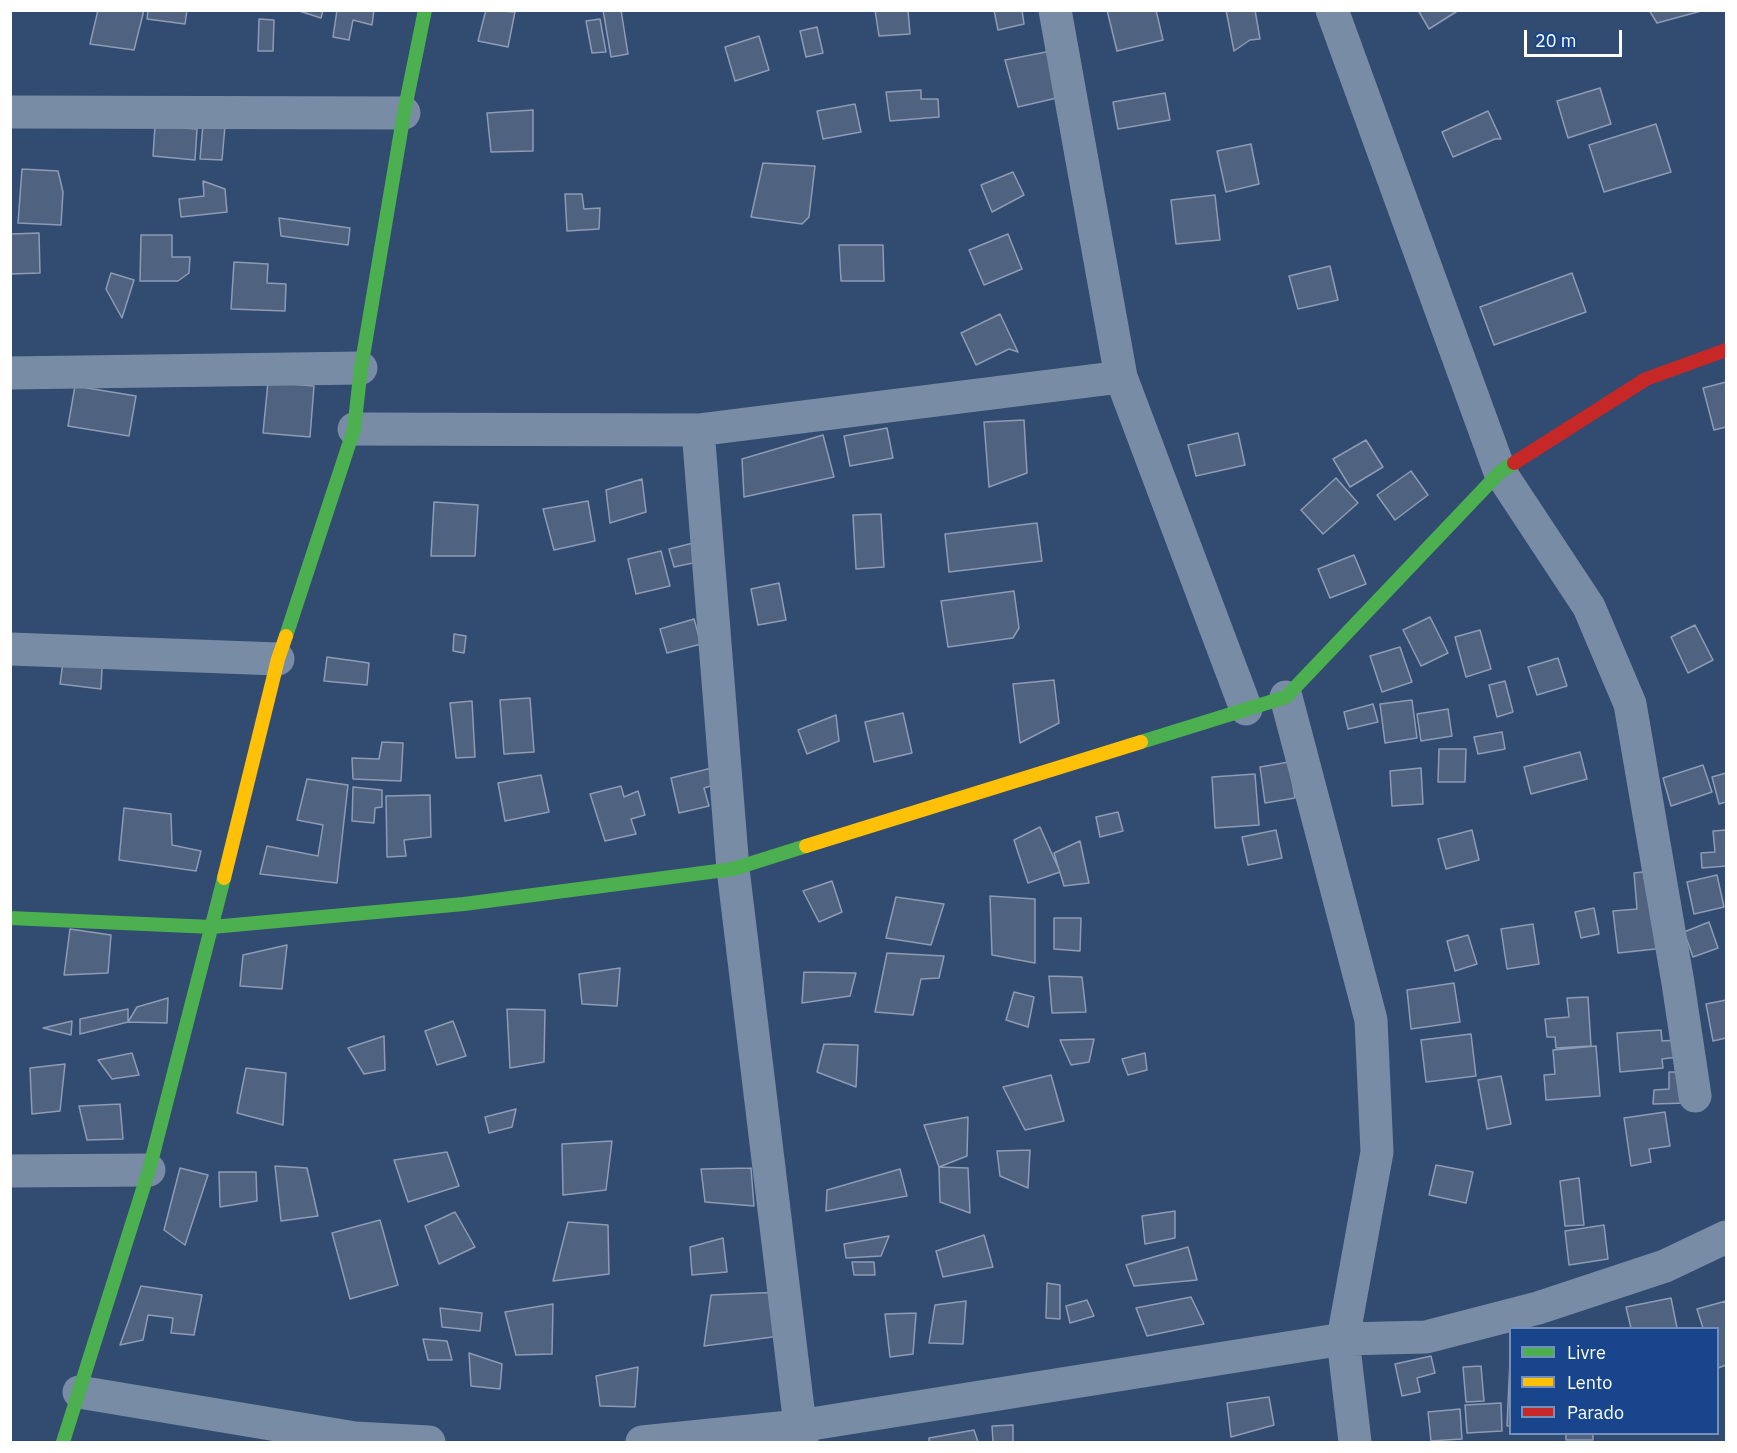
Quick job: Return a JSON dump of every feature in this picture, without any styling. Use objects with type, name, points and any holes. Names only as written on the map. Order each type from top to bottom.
[{"type":"street","points":[[63,1443],[149,1170],[278,659],[354,429],[361,368],[404,113],[425,10]]},
{"type":"street","points":[[1055,10],[1121,377],[1246,709]]},
{"type":"street","points":[[1332,10],[1500,472],[1589,607],[1630,704],[1695,1096]]},
{"type":"street","points":[[10,112],[404,113]]},
{"type":"street","points":[[10,918],[212,927],[464,904],[734,869],[1286,698],[1500,472],[1646,379],[1726,350]]},
{"type":"street","points":[[10,373],[361,368]]},
{"type":"street","points":[[354,429],[698,430],[1121,377]]},
{"type":"street","points":[[698,430],[734,869],[800,1434]]},
{"type":"street","points":[[10,649],[278,659]]},
{"type":"street","points":[[1286,698],[1371,1020],[1377,1152],[1343,1339],[1355,1443]]},
{"type":"street","points":[[10,1171],[149,1170]]},
{"type":"street","points":[[642,1443],[800,1434],[1343,1339],[1426,1337],[1539,1308],[1665,1266],[1726,1237]]},
{"type":"street","points":[[79,1392],[355,1438],[429,1443]]},
{"type":"building","points":[[98,10],[144,10],[134,50],[90,44]]},
{"type":"building","points":[[148,10],[187,10],[185,24],[147,19]]},
{"type":"building","points":[[296,10],[323,10],[321,18]]},
{"type":"building","points":[[337,10],[374,10],[372,25],[353,20],[349,40],[333,37]]},
{"type":"building","points":[[486,10],[515,12],[508,47],[478,41]]},
{"type":"building","points":[[603,10],[621,10],[628,54],[611,57]]},
{"type":"building","points":[[875,10],[908,10],[910,34],[879,36]]},
{"type":"building","points":[[994,10],[1022,10],[1024,24],[998,30]]},
{"type":"building","points":[[1107,10],[1156,10],[1163,40],[1117,51]]},
{"type":"building","points":[[1226,10],[1255,10],[1260,39],[1250,40],[1234,51]]},
{"type":"building","points":[[1418,10],[1459,10],[1429,29]]},
{"type":"building","points":[[1649,10],[1705,10],[1657,23]]},
{"type":"building","points":[[259,19],[274,20],[273,51],[258,51]]},
{"type":"building","points":[[600,19],[606,52],[592,53],[586,21]]},
{"type":"building","points":[[817,27],[823,53],[806,57],[800,31]]},
{"type":"building","points":[[759,36],[769,70],[735,81],[725,47]]},
{"type":"building","points":[[1051,51],[1061,97],[1018,107],[1005,60]]},
{"type":"building","points":[[1600,88],[1611,124],[1568,138],[1557,101]]},
{"type":"building","points":[[921,90],[921,99],[938,99],[939,117],[890,121],[886,92]]},
{"type":"building","points":[[1165,93],[1170,120],[1118,129],[1113,102]]},
{"type":"building","points":[[855,104],[861,132],[823,139],[817,111]]},
{"type":"building","points":[[533,110],[533,151],[491,152],[487,113]]},
{"type":"building","points":[[1488,111],[1501,139],[1495,139],[1453,157],[1442,132]]},
{"type":"building","points":[[203,124],[225,126],[222,160],[200,159]]},
{"type":"building","points":[[1656,124],[1671,172],[1604,192],[1589,145]]},
{"type":"building","points":[[155,126],[197,129],[195,160],[153,156]]},
{"type":"building","points":[[1251,144],[1259,184],[1226,192],[1217,151]]},
{"type":"building","points":[[763,163],[815,166],[809,217],[802,224],[751,217]]},
{"type":"building","points":[[22,169],[58,171],[63,192],[61,225],[18,223]]},
{"type":"building","points":[[1013,172],[1024,195],[992,212],[981,185]]},
{"type":"building","points":[[203,181],[225,189],[227,212],[181,217],[179,199],[204,196]]},
{"type":"building","points":[[565,194],[582,194],[584,209],[600,208],[599,229],[567,231]]},
{"type":"building","points":[[1215,195],[1220,240],[1176,244],[1171,200]]},
{"type":"building","points":[[279,218],[350,228],[348,245],[281,236]]},
{"type":"building","points":[[39,233],[40,273],[10,274],[10,234]]},
{"type":"building","points":[[1008,234],[1022,269],[984,285],[969,250]]},
{"type":"building","points":[[141,235],[172,235],[172,257],[190,257],[189,273],[178,281],[140,281]]},
{"type":"building","points":[[839,245],[883,245],[884,281],[841,281]]},
{"type":"building","points":[[234,262],[268,264],[267,283],[286,284],[285,311],[231,309]]},
{"type":"building","points":[[1330,266],[1338,300],[1298,309],[1289,276]]},
{"type":"building","points":[[111,273],[134,280],[122,318],[106,289]]},
{"type":"building","points":[[1572,273],[1586,312],[1494,345],[1480,307]]},
{"type":"building","points":[[1000,314],[1018,352],[1009,349],[976,365],[961,333]]},
{"type":"building","points":[[268,382],[314,386],[310,437],[263,433]]},
{"type":"building","points":[[1726,382],[1726,427],[1714,430],[1703,388]]},
{"type":"building","points":[[75,386],[136,396],[129,436],[68,426]]},
{"type":"building","points":[[1024,420],[1027,473],[989,487],[984,422]]},
{"type":"building","points":[[887,428],[893,458],[850,466],[844,436]]},
{"type":"building","points":[[1238,433],[1245,465],[1196,476],[1188,445]]},
{"type":"building","points":[[823,435],[834,477],[744,497],[742,459]]},
{"type":"building","points":[[1366,440],[1383,467],[1350,487],[1333,459]]},
{"type":"building","points":[[1411,471],[1428,495],[1395,520],[1377,495]]},
{"type":"building","points":[[1336,478],[1358,503],[1323,534],[1301,510]]},
{"type":"building","points":[[642,479],[646,512],[610,523],[606,490]]},
{"type":"building","points":[[588,501],[595,541],[554,550],[543,509]]},
{"type":"building","points":[[434,502],[478,505],[475,556],[431,556]]},
{"type":"building","points":[[881,514],[884,567],[856,569],[853,515]]},
{"type":"building","points":[[1037,523],[1042,561],[949,572],[945,534]]},
{"type":"building","points":[[697,542],[702,561],[674,567],[669,549]]},
{"type":"building","points":[[661,551],[670,586],[636,594],[628,559]]},
{"type":"building","points":[[1354,555],[1366,584],[1330,598],[1318,569]]},
{"type":"building","points":[[779,583],[786,620],[758,625],[751,589]]},
{"type":"building","points":[[1014,591],[1019,628],[1013,638],[948,647],[941,601]]},
{"type":"building","points":[[1430,617],[1448,653],[1421,666],[1403,630]]},
{"type":"building","points":[[694,619],[701,644],[667,653],[660,629]]},
{"type":"building","points":[[1695,625],[1713,660],[1688,673],[1671,637]]},
{"type":"building","points":[[1480,630],[1491,669],[1466,677],[1455,637]]},
{"type":"building","points":[[454,634],[466,636],[464,653],[453,651]]},
{"type":"building","points":[[1400,647],[1412,682],[1382,692],[1370,656]]},
{"type":"building","points":[[327,657],[369,663],[367,685],[324,681]]},
{"type":"building","points":[[1558,658],[1567,686],[1537,695],[1528,667]]},
{"type":"building","points":[[63,662],[102,668],[101,689],[60,684]]},
{"type":"building","points":[[1054,680],[1059,723],[1020,743],[1013,684]]},
{"type":"building","points":[[1505,681],[1513,712],[1497,717],[1489,685]]},
{"type":"building","points":[[530,698],[534,752],[504,754],[500,700]]},
{"type":"building","points":[[1412,700],[1417,738],[1385,743],[1380,704]]},
{"type":"building","points":[[472,701],[475,757],[456,758],[450,703]]},
{"type":"building","points":[[1373,704],[1378,722],[1348,729],[1344,712]]},
{"type":"building","points":[[1448,709],[1452,736],[1421,741],[1417,714]]},
{"type":"building","points":[[903,713],[912,753],[874,762],[865,722]]},
{"type":"building","points":[[836,715],[839,741],[807,754],[798,730]]},
{"type":"building","points":[[1502,732],[1505,749],[1478,754],[1474,737]]},
{"type":"building","points":[[382,742],[403,743],[401,781],[353,779],[352,758],[379,759]]},
{"type":"building","points":[[1439,749],[1466,749],[1465,782],[1438,782]]},
{"type":"building","points":[[1580,752],[1587,779],[1531,794],[1524,767]]},
{"type":"building","points":[[1289,762],[1295,798],[1265,803],[1260,767]]},
{"type":"building","points":[[1703,765],[1712,792],[1671,806],[1663,778]]},
{"type":"building","points":[[716,767],[720,783],[704,788],[709,806],[679,813],[671,778]]},
{"type":"building","points":[[1421,768],[1423,804],[1392,806],[1390,771]]},
{"type":"building","points":[[1726,773],[1726,802],[1719,804],[1712,777]]},
{"type":"building","points":[[1255,774],[1259,825],[1215,828],[1212,777]]},
{"type":"building","points":[[541,775],[549,812],[505,821],[498,783]]},
{"type":"building","points":[[307,779],[348,785],[337,883],[260,874],[267,846],[318,856],[323,825],[297,820]]},
{"type":"building","points":[[621,786],[624,797],[638,791],[645,815],[631,819],[636,834],[605,841],[590,794]]},
{"type":"building","points":[[353,787],[382,790],[382,807],[375,808],[374,823],[352,821]]},
{"type":"building","points":[[430,795],[431,837],[404,840],[406,856],[387,857],[386,796]]},
{"type":"building","points":[[124,808],[171,814],[172,845],[201,851],[196,871],[119,860]]},
{"type":"building","points":[[1118,812],[1123,831],[1100,837],[1096,817]]},
{"type":"building","points":[[1040,827],[1060,872],[1028,883],[1014,840]]},
{"type":"building","points":[[1276,830],[1282,858],[1248,865],[1242,837]]},
{"type":"building","points":[[1472,830],[1479,860],[1446,869],[1438,839]]},
{"type":"building","points":[[1726,830],[1726,866],[1702,868],[1701,853],[1715,852],[1713,831]]},
{"type":"building","points":[[1080,841],[1089,883],[1064,886],[1054,853]]},
{"type":"building","points":[[1658,870],[1665,948],[1618,953],[1613,911],[1637,909],[1634,873]]},
{"type":"building","points":[[1717,875],[1724,907],[1694,914],[1687,882]]},
{"type":"building","points":[[832,881],[842,912],[819,922],[803,891]]},
{"type":"building","points":[[990,896],[1035,899],[1035,963],[992,955]]},
{"type":"building","points":[[896,897],[944,904],[931,945],[886,938]]},
{"type":"building","points":[[1594,908],[1599,934],[1581,938],[1575,912]]},
{"type":"building","points":[[1054,918],[1081,918],[1080,951],[1054,949]]},
{"type":"building","points":[[1709,922],[1718,948],[1693,957],[1684,932]]},
{"type":"building","points":[[1533,924],[1539,964],[1507,969],[1501,929]]},
{"type":"building","points":[[70,929],[111,935],[108,973],[64,975]]},
{"type":"building","points":[[1468,935],[1477,964],[1455,971],[1447,941]]},
{"type":"building","points":[[287,945],[282,989],[240,986],[243,955]]},
{"type":"building","points":[[887,953],[944,956],[939,978],[921,979],[913,1015],[875,1012]]},
{"type":"building","points":[[620,968],[617,1006],[582,1004],[579,974]]},
{"type":"building","points":[[804,972],[856,973],[850,996],[802,1003]]},
{"type":"building","points":[[1049,976],[1082,977],[1086,1012],[1052,1013]]},
{"type":"building","points":[[1454,983],[1460,1022],[1411,1029],[1407,990]]},
{"type":"building","points":[[1014,992],[1034,997],[1028,1027],[1006,1020]]},
{"type":"building","points":[[1588,997],[1591,1046],[1556,1048],[1555,1037],[1547,1037],[1545,1019],[1569,1017],[1567,998]]},
{"type":"building","points":[[168,998],[167,1023],[128,1022],[137,1007]]},
{"type":"building","points":[[1726,1000],[1726,1038],[1713,1041],[1706,1004]]},
{"type":"building","points":[[128,1009],[128,1022],[80,1034],[80,1019]]},
{"type":"building","points":[[507,1009],[545,1010],[544,1062],[510,1068]]},
{"type":"building","points":[[72,1021],[71,1035],[43,1028]]},
{"type":"building","points":[[453,1021],[466,1056],[437,1065],[425,1031]]},
{"type":"building","points":[[1661,1030],[1662,1041],[1678,1040],[1679,1057],[1662,1059],[1663,1068],[1620,1072],[1617,1033]]},
{"type":"building","points":[[1471,1034],[1476,1076],[1426,1082],[1421,1040]]},
{"type":"building","points":[[384,1036],[385,1070],[364,1074],[348,1048]]},
{"type":"building","points":[[1094,1039],[1089,1062],[1071,1065],[1060,1040]]},
{"type":"building","points":[[824,1044],[858,1045],[856,1087],[817,1072]]},
{"type":"building","points":[[1596,1046],[1600,1096],[1546,1100],[1544,1075],[1555,1074],[1553,1050]]},
{"type":"building","points":[[132,1053],[139,1075],[112,1079],[98,1060]]},
{"type":"building","points":[[1145,1053],[1147,1070],[1128,1075],[1122,1059]]},
{"type":"building","points":[[65,1064],[60,1111],[32,1114],[30,1068]]},
{"type":"building","points":[[246,1068],[286,1073],[283,1125],[237,1113]]},
{"type":"building","points":[[1669,1072],[1687,1072],[1687,1103],[1653,1104],[1654,1090],[1669,1089]]},
{"type":"building","points":[[1051,1075],[1064,1121],[1025,1130],[1003,1087]]},
{"type":"building","points":[[1501,1076],[1511,1124],[1487,1129],[1478,1080]]},
{"type":"building","points":[[120,1104],[123,1139],[87,1140],[79,1106]]},
{"type":"building","points":[[516,1109],[512,1127],[489,1133],[485,1117]]},
{"type":"building","points":[[1665,1112],[1670,1146],[1649,1149],[1651,1162],[1631,1166],[1624,1118]]},
{"type":"building","points":[[968,1117],[967,1156],[939,1167],[924,1125]]},
{"type":"building","points":[[612,1141],[606,1190],[563,1195],[562,1144]]},
{"type":"building","points":[[1030,1150],[1028,1188],[1000,1176],[997,1151]]},
{"type":"building","points":[[447,1152],[459,1186],[408,1202],[394,1160]]},
{"type":"building","points":[[1436,1165],[1473,1172],[1466,1203],[1429,1195]]},
{"type":"building","points":[[275,1166],[307,1168],[318,1216],[281,1221]]},
{"type":"building","points":[[939,1167],[968,1168],[970,1213],[940,1202]]},
{"type":"building","points":[[180,1168],[208,1175],[185,1245],[164,1230]]},
{"type":"building","points":[[751,1168],[754,1206],[705,1202],[701,1169]]},
{"type":"building","points":[[900,1169],[907,1196],[826,1211],[827,1190]]},
{"type":"building","points":[[219,1172],[256,1172],[257,1201],[220,1207]]},
{"type":"building","points":[[1579,1178],[1584,1225],[1565,1226],[1560,1181]]},
{"type":"building","points":[[1175,1211],[1175,1238],[1145,1244],[1142,1216]]},
{"type":"building","points":[[455,1212],[475,1247],[439,1264],[425,1226]]},
{"type":"building","points":[[380,1220],[398,1285],[350,1299],[332,1233]]},
{"type":"building","points":[[568,1222],[608,1225],[609,1274],[553,1281]]},
{"type":"building","points":[[1604,1225],[1608,1259],[1569,1265],[1565,1231]]},
{"type":"building","points":[[984,1235],[993,1267],[943,1277],[936,1251]]},
{"type":"building","points":[[889,1236],[881,1256],[846,1258],[844,1244]]},
{"type":"building","points":[[723,1238],[727,1272],[692,1275],[690,1247]]},
{"type":"building","points":[[1188,1247],[1197,1280],[1134,1286],[1126,1265]]},
{"type":"building","points":[[852,1262],[874,1262],[875,1275],[854,1275]]},
{"type":"building","points":[[1047,1283],[1060,1285],[1060,1319],[1046,1318]]},
{"type":"building","points":[[141,1286],[202,1295],[194,1335],[171,1333],[173,1318],[148,1315],[143,1340],[120,1345]]},
{"type":"building","points":[[783,1292],[788,1335],[704,1346],[711,1295]]},
{"type":"building","points":[[1191,1297],[1204,1324],[1147,1336],[1136,1308]]},
{"type":"building","points":[[1671,1298],[1677,1327],[1631,1327],[1626,1307]]},
{"type":"building","points":[[1087,1300],[1094,1316],[1070,1323],[1066,1306]]},
{"type":"building","points":[[966,1301],[963,1344],[929,1343],[935,1305]]},
{"type":"building","points":[[1726,1301],[1726,1365],[1719,1368],[1719,1327],[1703,1327],[1697,1309]]},
{"type":"building","points":[[553,1304],[552,1354],[516,1355],[505,1312]]},
{"type":"building","points":[[440,1308],[482,1313],[480,1331],[442,1327]]},
{"type":"building","points":[[916,1313],[913,1354],[890,1357],[885,1314]]},
{"type":"building","points":[[423,1339],[447,1341],[452,1360],[428,1360]]},
{"type":"building","points":[[469,1353],[502,1364],[500,1389],[471,1386]]},
{"type":"building","points":[[1431,1356],[1435,1373],[1417,1378],[1420,1392],[1402,1396],[1395,1364]]},
{"type":"building","points":[[1481,1366],[1484,1401],[1466,1402],[1463,1367]]},
{"type":"building","points":[[638,1367],[635,1407],[600,1406],[596,1376]]},
{"type":"building","points":[[1509,1382],[1509,1426],[1507,1426]]},
{"type":"building","points":[[1269,1397],[1274,1425],[1231,1437],[1227,1403]]},
{"type":"building","points":[[1501,1403],[1502,1431],[1467,1433],[1465,1405]]},
{"type":"building","points":[[1460,1409],[1462,1439],[1431,1441],[1428,1412]]},
{"type":"building","points":[[1013,1425],[1013,1442],[993,1442],[992,1426]]},
{"type":"building","points":[[974,1430],[978,1442],[929,1442],[929,1438]]},
{"type":"building","points":[[1566,1435],[1593,1435],[1593,1440],[1566,1440]]},
{"type":"traffic: fast","points":[[286,636],[354,429],[361,368],[404,113],[425,10]]},
{"type":"traffic: fast","points":[[1141,742],[1286,697],[1500,472],[1514,463]]},
{"type":"traffic: fast","points":[[10,918],[212,927],[464,904],[733,869],[806,846]]},
{"type":"traffic: fast","points":[[63,1442],[149,1170],[224,878]]},
{"type":"traffic: slow","points":[[224,878],[278,659],[286,636]]},
{"type":"traffic: slow","points":[[806,846],[1141,742]]},
{"type":"traffic: jam","points":[[1514,463],[1646,379],[1726,350]]}]
